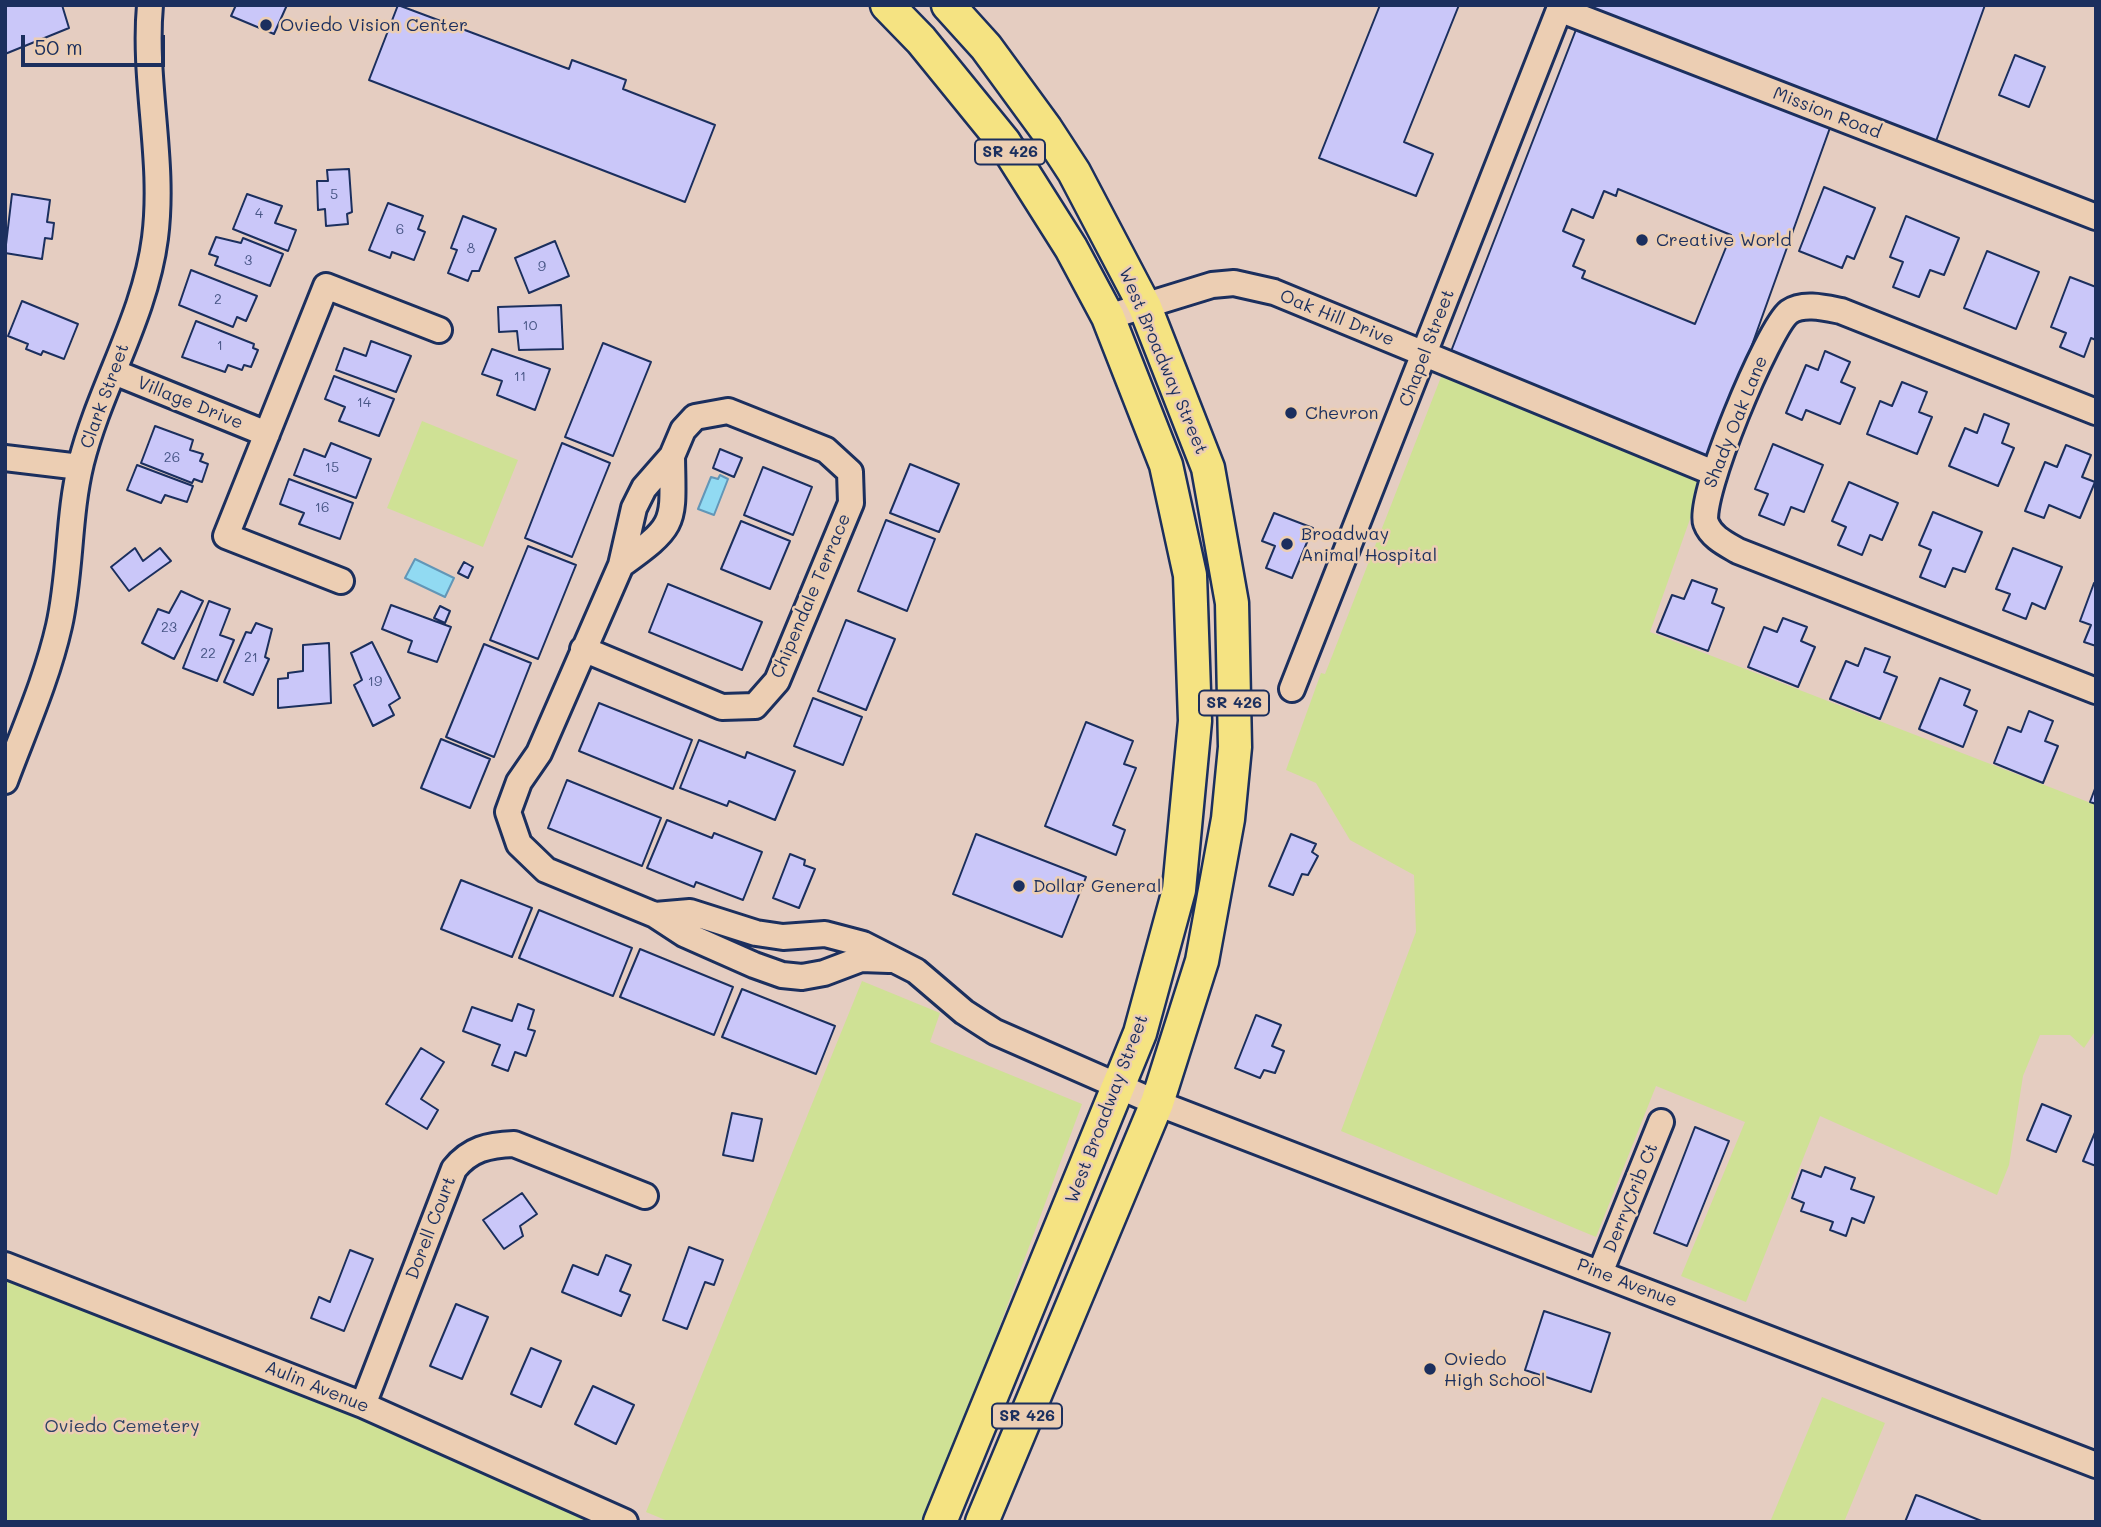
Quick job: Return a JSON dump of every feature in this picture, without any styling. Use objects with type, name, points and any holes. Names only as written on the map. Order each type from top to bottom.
[{"type":"main road","name":"West Broadway Street","points":[[887,5],[921,40],[1004,142],[1071,248],[1108,317],[1166,465],[1190,575],[1195,720],[1179,890],[1140,1032],[940,1522]]},
{"type":"main road","name":"West Broadway Street","points":[[948,5],[986,47],[1046,129],[1088,196],[1144,307],[1208,468],[1232,603],[1235,734],[1228,819],[1202,961],[1157,1103],[982,1522]]},
{"type":"main road","points":[[956,1522],[963,1503],[959,1474]]},
{"type":"street","name":"Clark Street","points":[[5,780],[49,665],[59,626],[80,467],[90,431],[139,301],[155,238],[157,176],[147,41],[150,5]]},
{"type":"street","name":"Mission Road","points":[[1560,7],[2096,217]]},
{"type":"street","name":"Chapel Street","points":[[1292,689],[1560,7]]},
{"type":"street","name":"Oak Hill Drive","points":[[1108,317],[1212,285],[1234,283],[1274,292],[1714,472]]},
{"type":"street","points":[[341,581],[226,536],[326,286],[439,330]]},
{"type":"street","name":"Shady Oak Lane","points":[[2096,412],[1842,310],[1816,306],[1791,311],[1773,330],[1714,472],[1706,499],[1705,523],[1718,540],[2096,691]]},
{"type":"street","name":"Village Drive","points":[[114,372],[267,434]]},
{"type":"street","name":"Chipendale Terrace","points":[[583,649],[722,707],[755,706],[777,681],[851,503],[850,472],[826,450],[728,411],[695,417],[682,430],[672,456],[644,488],[634,508],[621,565],[583,649],[539,753],[519,782],[508,812],[519,844],[546,870],[655,915],[684,934],[782,975],[802,976],[838,968],[861,959],[892,960]]},
{"type":"street","name":"Chipendale Terrace","points":[[621,565],[655,540],[668,526],[673,508],[672,456]]},
{"type":"street","points":[[5,458],[80,467]]},
{"type":"street","name":"Chipendale Terrace","points":[[655,915],[690,912],[756,933],[783,937],[839,936],[863,944],[916,971],[964,1012],[995,1032],[1157,1103]]},
{"type":"street","points":[[838,968],[839,936]]},
{"type":"street","points":[[782,975],[783,937]]},
{"type":"street","name":"Pine Avenue","points":[[1157,1103],[2096,1465]]},
{"type":"street","name":"DerryCrib Ct","points":[[1600,1273],[1661,1122]]},
{"type":"street","name":"Dorell Court","points":[[363,1405],[454,1169],[466,1154],[491,1145],[513,1144],[645,1196]]},
{"type":"street","name":"Aulin Avenue","points":[[5,1265],[363,1405],[625,1522]]},
{"type":"green space","points":[[1443,372],[1701,478],[1695,505],[1650,632],[2096,805],[2096,1030],[2084,1048],[2070,1035],[2040,1035],[2023,1076],[2009,1165],[1997,1195],[1820,1116],[1746,1302],[1681,1276],[1745,1122],[1656,1086],[1596,1237],[1341,1131],[1416,932],[1414,875],[1350,840],[1316,783],[1286,770],[1321,673],[1325,674]]},
{"type":"green space","points":[[422,421],[518,460],[483,547],[387,508]]},
{"type":"green space","points":[[862,981],[940,1013],[930,1042],[1082,1104],[927,1522],[670,1522],[646,1512]]},
{"type":"green space","name":"Oviedo Cemetery","points":[[5,1277],[368,1420],[605,1522],[5,1522]]},
{"type":"green space","points":[[1822,1397],[1885,1423],[1844,1522],[1770,1522]]},
{"type":"water","points":[[720,475],[728,479],[714,515],[698,509],[711,477],[718,479]]},
{"type":"water","points":[[415,559],[454,578],[445,597],[405,578]]},
{"type":"building","points":[[5,5],[62,5],[69,28],[5,54]]},
{"type":"building","name":"Oviedo Vision Center","points":[[236,5],[287,5],[274,34],[231,16]]},
{"type":"building","points":[[398,5],[569,69],[572,60],[626,80],[623,89],[715,125],[685,202],[369,80]]},
{"type":"building","points":[[1380,5],[1459,5],[1404,142],[1433,154],[1416,196],[1319,158]]},
{"type":"building","points":[[1586,5],[1985,5],[1935,144],[1584,9]]},
{"type":"building","name":"Creative World","points":[[1577,27],[1831,125],[1738,384],[1707,459],[1450,354]]},
{"type":"building","points":[[2015,55],[2045,67],[2029,107],[1999,95]]},
{"type":"building","points":[[349,169],[352,212],[347,214],[348,224],[326,226],[325,209],[318,210],[317,181],[328,181],[327,170]]},
{"type":"building","points":[[1824,187],[1875,208],[1854,259],[1847,256],[1842,268],[1799,251]]},
{"type":"building","points":[[1618,189],[1731,235],[1695,324],[1582,278],[1585,271],[1573,266],[1584,240],[1563,231],[1572,209],[1593,218],[1604,191],[1616,196]]},
{"type":"building","points":[[12,194],[50,200],[47,222],[54,223],[52,239],[45,238],[42,259],[5,253]]},
{"type":"building","points":[[247,194],[282,206],[275,223],[296,230],[288,251],[233,229]]},
{"type":"building","points":[[388,203],[423,216],[418,229],[425,232],[414,260],[392,252],[390,258],[369,250]]},
{"type":"building","points":[[463,216],[496,229],[479,271],[472,271],[468,281],[448,273],[457,250],[451,248]]},
{"type":"building","points":[[1906,216],[1959,238],[1944,275],[1930,270],[1919,297],[1893,287],[1903,262],[1890,257]]},
{"type":"building","points":[[216,237],[241,243],[243,238],[283,254],[270,286],[215,265],[218,257],[209,254]]},
{"type":"building","points":[[555,241],[569,276],[529,293],[515,258]]},
{"type":"building","points":[[1987,251],[2039,272],[2016,329],[1964,308]]},
{"type":"building","points":[[191,270],[257,296],[246,321],[237,317],[233,327],[179,305]]},
{"type":"building","points":[[2070,277],[2096,287],[2096,340],[2091,338],[2084,357],[2060,347],[2066,333],[2051,327]]},
{"type":"building","points":[[22,301],[78,324],[64,359],[43,351],[41,355],[26,349],[28,344],[8,336]]},
{"type":"building","points":[[561,305],[563,349],[519,350],[517,331],[499,332],[498,307]]},
{"type":"building","points":[[196,321],[254,344],[253,348],[258,350],[251,367],[244,365],[242,370],[228,365],[225,372],[182,357]]},
{"type":"building","points":[[371,341],[411,356],[396,392],[336,370],[344,348],[366,356]]},
{"type":"building","points":[[603,343],[651,362],[613,456],[565,437]]},
{"type":"building","points":[[492,349],[550,369],[535,410],[497,395],[502,381],[482,374]]},
{"type":"building","points":[[1825,351],[1850,362],[1841,382],[1855,388],[1840,424],[1806,410],[1802,420],[1786,413],[1806,365],[1818,370]]},
{"type":"building","points":[[334,376],[394,399],[379,436],[339,421],[345,407],[325,399]]},
{"type":"building","points":[[1902,382],[1927,392],[1919,412],[1932,417],[1917,454],[1867,434],[1880,401],[1892,406]]},
{"type":"building","points":[[1984,414],[2009,424],[2002,443],[2014,448],[1998,486],[1949,466],[1965,428],[1977,433]]},
{"type":"building","points":[[155,426],[193,440],[190,450],[203,454],[200,461],[208,464],[202,482],[194,479],[192,483],[141,463]]},
{"type":"building","points":[[331,443],[371,459],[356,498],[294,475],[304,449],[325,457]]},
{"type":"building","points":[[562,443],[610,463],[572,557],[525,538]]},
{"type":"building","points":[[1773,444],[1823,465],[1804,512],[1791,507],[1784,525],[1759,515],[1768,494],[1755,489]]},
{"type":"building","points":[[2066,445],[2091,455],[2082,477],[2095,482],[2080,518],[2049,505],[2044,518],[2025,511],[2045,462],[2057,467]]},
{"type":"building","points":[[720,449],[742,458],[734,477],[713,468]]},
{"type":"building","points":[[910,464],[959,484],[939,532],[890,513]]},
{"type":"building","points":[[137,465],[193,486],[187,502],[165,495],[161,503],[127,490]]},
{"type":"building","points":[[763,467],[812,487],[793,535],[744,515]]},
{"type":"building","points":[[289,479],[353,503],[340,539],[299,524],[304,513],[280,504]]},
{"type":"building","points":[[1849,482],[1898,503],[1882,540],[1870,535],[1862,555],[1838,545],[1846,527],[1832,521]]},
{"type":"building","points":[[1933,512],[1982,532],[1965,572],[1953,568],[1945,587],[1920,577],[1931,550],[1919,545]]},
{"type":"building","name":"Broadway Animal Hospital","points":[[1274,513],[1313,528],[1292,578],[1266,568],[1275,546],[1262,541]]},
{"type":"building","points":[[886,520],[935,539],[907,611],[858,591]]},
{"type":"building","points":[[741,521],[790,541],[770,589],[721,569]]},
{"type":"building","points":[[528,546],[576,565],[538,659],[490,640]]},
{"type":"building","points":[[135,548],[143,561],[160,548],[171,561],[129,591],[111,567]]},
{"type":"building","points":[[2013,548],[2062,567],[2045,609],[2032,603],[2026,619],[2003,610],[2010,594],[1996,589]]},
{"type":"building","points":[[464,562],[473,567],[468,578],[458,573]]},
{"type":"building","points":[[1692,580],[1717,589],[1712,603],[1724,608],[1708,651],[1657,632],[1672,595],[1684,599]]},
{"type":"building","points":[[2094,583],[2096,646],[2084,642],[2091,625],[2080,621]]},
{"type":"building","points":[[668,584],[762,622],[742,670],[649,632]]},
{"type":"building","points":[[181,591],[203,601],[174,659],[142,643],[158,609],[169,613]]},
{"type":"building","points":[[209,601],[230,609],[220,635],[234,640],[217,681],[183,668]]},
{"type":"building","points":[[391,605],[451,627],[437,662],[408,652],[412,641],[382,629]]},
{"type":"building","points":[[440,606],[450,611],[445,623],[434,618]]},
{"type":"building","points":[[1783,618],[1807,627],[1801,641],[1815,647],[1798,687],[1748,667],[1764,627],[1777,632]]},
{"type":"building","points":[[846,620],[895,639],[866,710],[818,691]]},
{"type":"building","points":[[256,623],[272,629],[265,657],[269,659],[253,695],[224,682],[246,632],[251,633]]},
{"type":"building","points":[[372,642],[400,698],[389,705],[394,715],[373,726],[354,685],[362,680],[351,653]]},
{"type":"building","points":[[329,643],[331,703],[278,708],[278,679],[288,678],[288,673],[303,671],[303,645]]},
{"type":"building","points":[[484,644],[531,663],[494,757],[446,737]]},
{"type":"building","points":[[1865,648],[1890,657],[1884,672],[1897,677],[1880,719],[1830,699],[1846,661],[1858,666]]},
{"type":"building","points":[[1940,678],[1970,690],[1964,705],[1977,711],[1963,747],[1919,729]]},
{"type":"building","points":[[813,698],[862,717],[843,765],[794,746]]},
{"type":"building","points":[[599,703],[692,740],[673,789],[579,751]]},
{"type":"building","points":[[2029,711],[2053,721],[2045,741],[2058,746],[2043,783],[1994,763],[2008,727],[2021,732]]},
{"type":"building","points":[[1086,722],[1133,741],[1124,764],[1136,768],[1113,825],[1125,830],[1116,855],[1045,826]]},
{"type":"building","points":[[441,739],[490,759],[470,808],[421,788]]},
{"type":"building","points":[[699,740],[745,758],[747,752],[795,771],[775,820],[729,801],[727,806],[680,788]]},
{"type":"building","points":[[567,780],[661,818],[642,866],[548,828]]},
{"type":"building","points":[[2096,786],[2096,804],[2090,802]]},
{"type":"building","points":[[667,820],[712,838],[714,833],[762,852],[743,900],[696,882],[694,887],[647,868]]},
{"type":"building","name":"Dollar General","points":[[976,834],[1086,877],[1062,937],[953,894]]},
{"type":"building","points":[[1291,834],[1316,844],[1312,852],[1318,856],[1308,875],[1302,874],[1293,895],[1269,886]]},
{"type":"building","points":[[790,854],[805,860],[804,865],[815,869],[799,908],[773,898]]},
{"type":"building","points":[[461,880],[532,908],[512,957],[441,929]]},
{"type":"building","points":[[539,910],[632,948],[613,996],[519,958]]},
{"type":"building","points":[[640,949],[733,987],[714,1035],[620,997]]},
{"type":"building","points":[[742,989],[835,1026],[816,1074],[722,1037]]},
{"type":"building","points":[[518,1004],[534,1010],[528,1029],[535,1031],[526,1056],[515,1052],[508,1071],[492,1065],[500,1045],[463,1031],[472,1007],[512,1021]]},
{"type":"building","points":[[1256,1015],[1281,1025],[1272,1046],[1284,1051],[1275,1073],[1264,1070],[1260,1078],[1235,1068]]},
{"type":"building","points":[[421,1048],[444,1062],[421,1099],[438,1110],[427,1129],[386,1104]]},
{"type":"building","points":[[2042,1104],[2071,1116],[2056,1152],[2027,1140]]},
{"type":"building","points":[[732,1113],[762,1119],[753,1161],[723,1155]]},
{"type":"building","points":[[1695,1127],[1729,1141],[1687,1246],[1654,1233]]},
{"type":"building","points":[[2096,1130],[2096,1166],[2083,1161]]},
{"type":"building","points":[[1825,1167],[1855,1178],[1851,1189],[1874,1197],[1864,1223],[1852,1218],[1846,1236],[1830,1230],[1833,1222],[1801,1211],[1804,1203],[1792,1198],[1802,1170],[1821,1177]]},
{"type":"building","points":[[522,1193],[537,1214],[520,1226],[523,1236],[504,1249],[483,1220]]},
{"type":"building","points":[[689,1247],[723,1260],[714,1285],[705,1282],[687,1329],[663,1320]]},
{"type":"building","points":[[350,1250],[373,1259],[344,1331],[311,1318],[319,1297],[330,1302]]},
{"type":"building","points":[[606,1255],[631,1265],[620,1291],[630,1295],[621,1316],[562,1292],[573,1265],[598,1275]]},
{"type":"building","points":[[456,1304],[488,1317],[462,1379],[430,1366]]},
{"type":"building","points":[[1544,1311],[1610,1333],[1591,1392],[1525,1370]]},
{"type":"building","points":[[531,1348],[561,1361],[541,1407],[511,1394]]},
{"type":"building","points":[[593,1386],[634,1405],[616,1444],[575,1424]]},
{"type":"building","points":[[1916,1495],[1922,1497],[1984,1522],[1905,1522]]},
{"type":"place","name":"Oviedo Vision Center","points":[[266,25]]},
{"type":"place","name":"Creative World","points":[[1642,240]]},
{"type":"place","name":"Chevron","points":[[1291,413]]},
{"type":"place","name":"Broadway Animal Hospital","points":[[1287,544]]},
{"type":"place","name":"Dollar General","points":[[1019,886]]},
{"type":"place","name":"Oviedo High School","points":[[1430,1369]]}]
